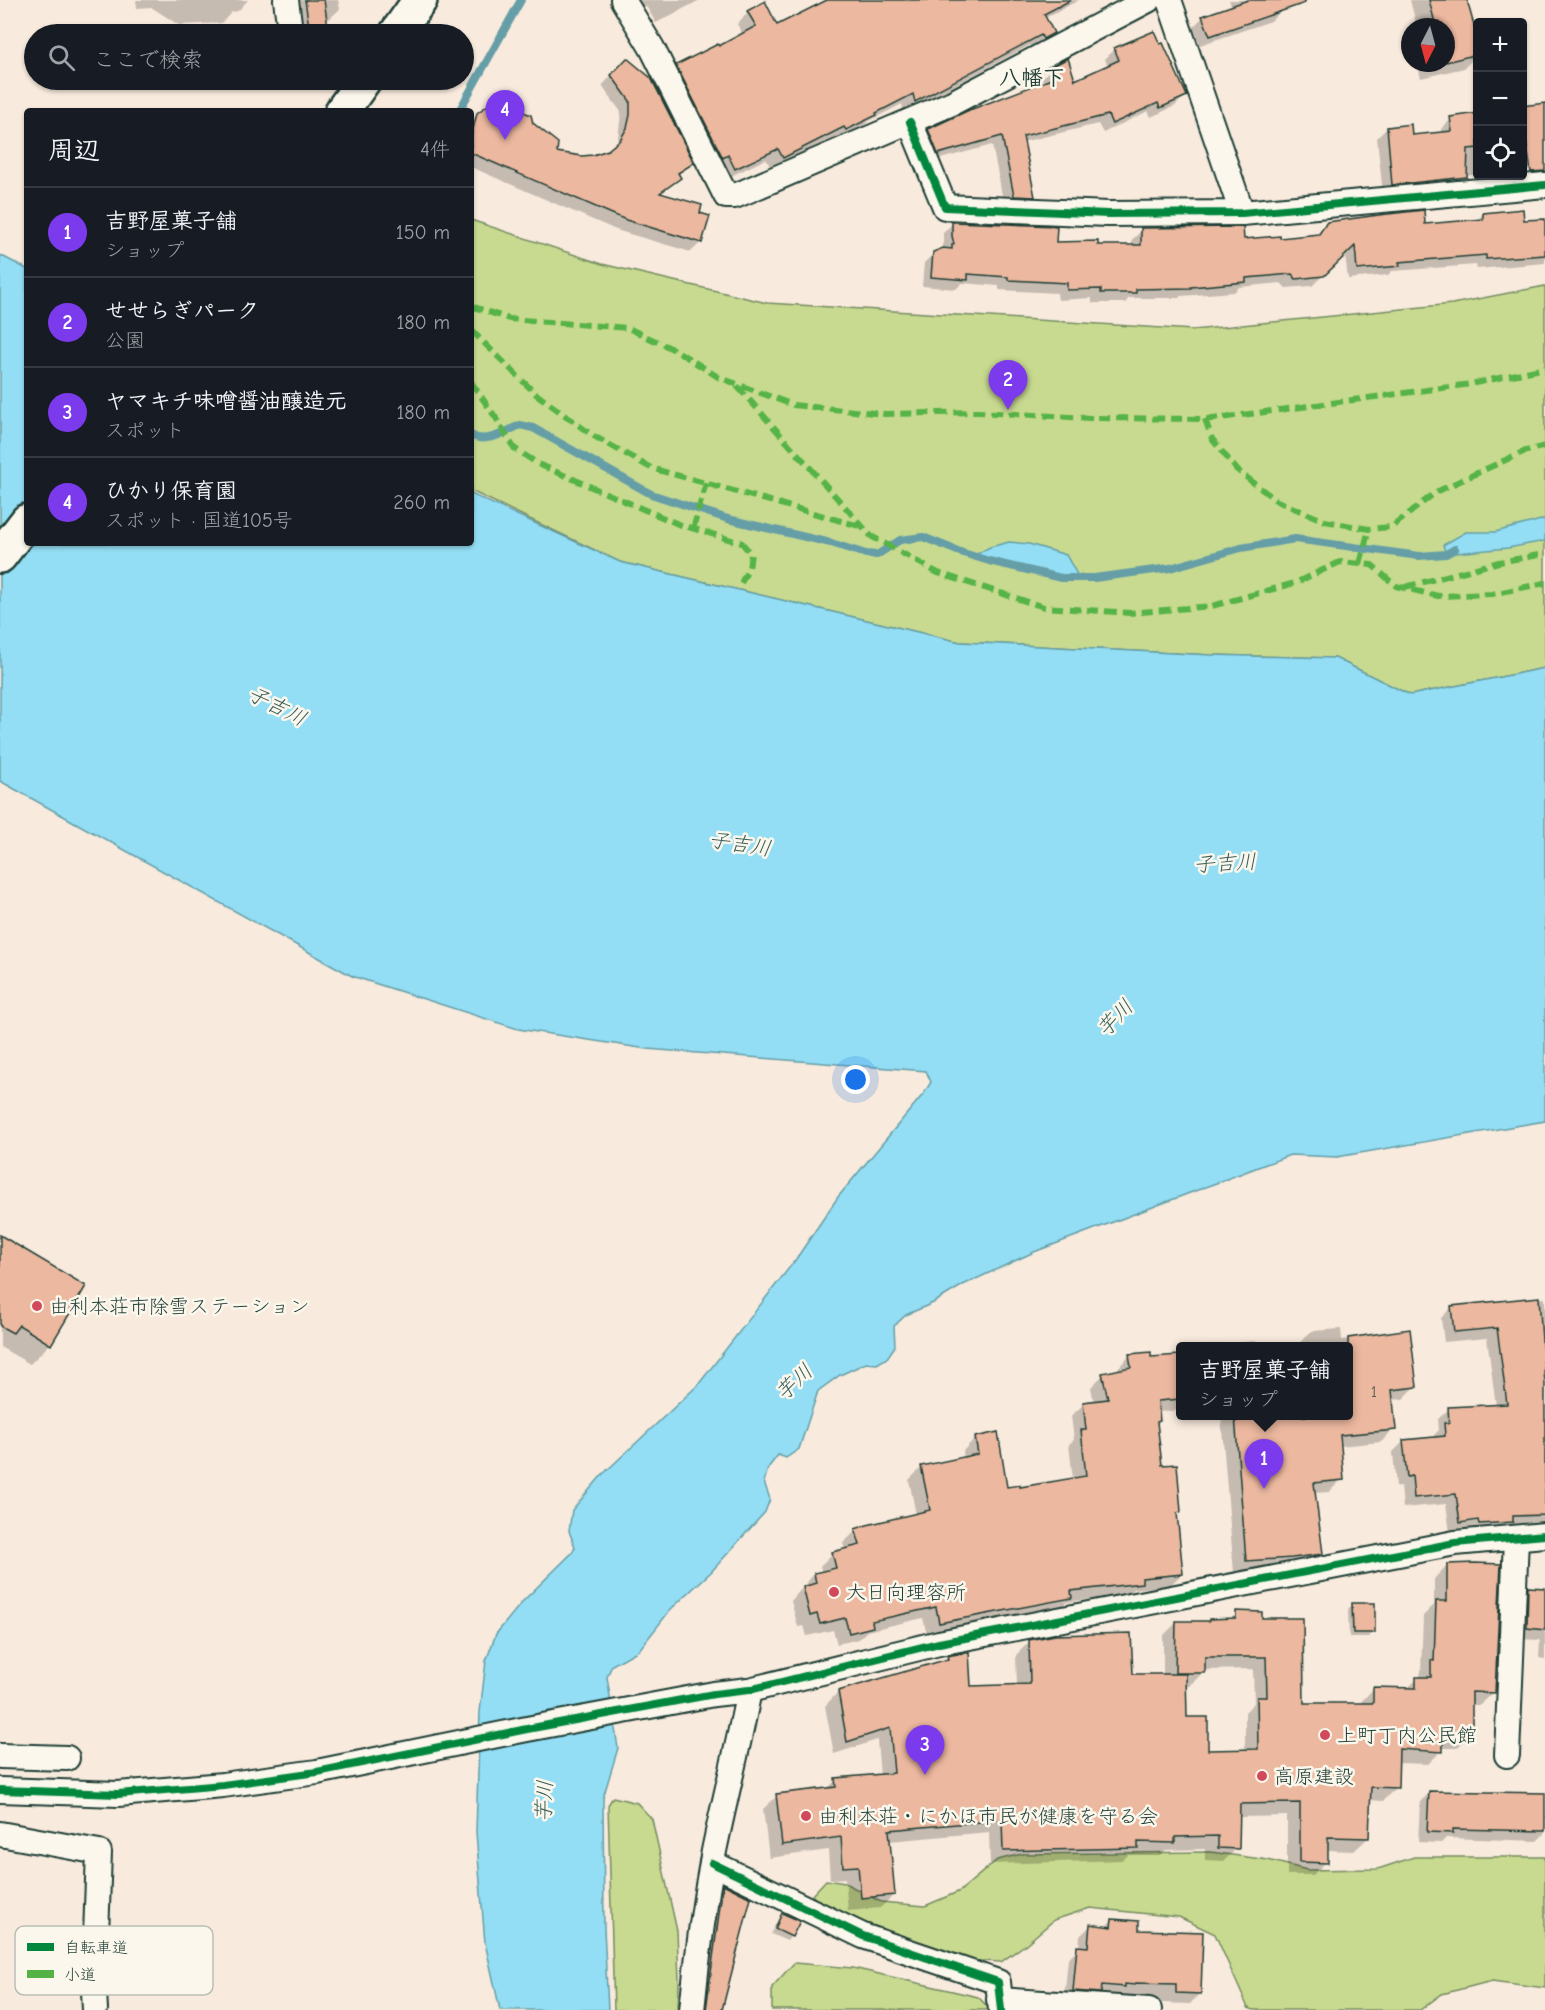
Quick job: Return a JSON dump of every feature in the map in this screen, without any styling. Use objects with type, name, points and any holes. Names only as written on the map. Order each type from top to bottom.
[{"type":"highway","points":[[403,24],[420,0]]},
{"type":"highway","points":[[344,108],[357,90]]},
{"type":"highway","points":[[0,556],[24,524]]},
{"type":"street","points":[[286,0],[289,24]]},
{"type":"street","points":[[623,0],[652,48],[726,196],[735,196],[952,103],[1148,0]]},
{"type":"street","points":[[1169,0],[1242,213]]},
{"type":"street","points":[[910,122],[945,207],[1108,214],[1242,213],[1545,185]]},
{"type":"street","points":[[0,1790],[118,1794],[223,1785],[317,1772],[749,1689],[939,1643],[1455,1543],[1545,1535]]},
{"type":"street","points":[[1507,1755],[1516,1538]]},
{"type":"street","points":[[692,2010],[698,1948],[712,1863],[749,1689]]},
{"type":"street","points":[[0,1756],[67,1758]]},
{"type":"street","points":[[0,1834],[99,1852],[96,1926]]},
{"type":"street","points":[[712,1863],[863,1936],[998,1982],[1000,2005],[1149,2010]]},
{"type":"street","points":[[94,1995],[95,2010]]},
{"type":"green space","points":[[474,221],[602,264],[767,303],[1193,330],[1452,304],[1545,286],[1545,668],[1410,695],[1335,658],[1211,655],[960,642],[620,562],[474,492]]},
{"type":"green space","points":[[613,1797],[637,1803],[652,1819],[677,1931],[678,2010],[614,2010],[608,1805]]},
{"type":"green space","points":[[1211,1852],[1268,1860],[1307,1870],[1378,1869],[1414,1857],[1545,1857],[1545,1988],[1492,1981],[1442,1994],[1420,2010],[1254,2010],[1248,2008],[1215,1934],[1179,1917],[1090,1908],[1054,1920],[1001,1962],[960,1960],[821,1905],[812,1895],[826,1880],[845,1883],[881,1902],[925,1906],[960,1891],[997,1860],[1022,1854]]},
{"type":"green space","points":[[794,1963],[853,1968],[978,1997],[991,2010],[772,2010],[772,1987]]},
{"type":"water","points":[[0,255],[24,267],[24,546],[474,546],[474,495],[620,562],[960,642],[1211,655],[1335,658],[1410,695],[1545,668],[1545,1121],[1337,1157],[1290,1155],[1034,1252],[906,1315],[894,1326],[895,1346],[887,1358],[877,1364],[866,1363],[840,1375],[818,1391],[799,1449],[786,1458],[778,1455],[768,1468],[764,1482],[770,1499],[765,1512],[711,1572],[671,1609],[639,1650],[612,1665],[607,1677],[618,1748],[603,1798],[604,1928],[608,2010],[500,2010],[485,1943],[476,1832],[480,1712],[486,1661],[496,1634],[523,1601],[572,1553],[575,1547],[569,1531],[572,1510],[602,1475],[698,1385],[796,1259],[838,1197],[931,1082],[926,1071],[647,1049],[518,1029],[352,976],[0,781]]},
{"type":"water","points":[[1545,519],[1545,541],[1508,548],[1446,554],[1443,545],[1466,532],[1495,532]]},
{"type":"water","points":[[1009,542],[1029,544],[1066,555],[1079,578],[1061,578],[973,556],[990,547]]},
{"type":"building","points":[[305,0],[324,0],[328,24],[309,24]]},
{"type":"building","points":[[827,0],[1071,0],[1044,14],[1054,33],[1043,39],[1041,35],[915,102],[913,94],[876,113],[877,115],[846,130],[844,127],[783,158],[778,149],[735,169],[728,155],[723,158],[676,65],[756,26],[747,11],[765,1],[777,25]]},
{"type":"building","points":[[1248,0],[1305,0],[1305,3],[1210,36],[1202,16]]},
{"type":"building","points":[[1429,0],[1467,0],[1473,22],[1473,55],[1455,60],[1455,18],[1434,18]]},
{"type":"building","points":[[1154,31],[1160,44],[1163,43],[1187,96],[1160,108],[1158,103],[1112,124],[1108,115],[1023,136],[1035,197],[1014,196],[1002,136],[938,154],[928,129],[967,111],[1054,78],[1051,67],[1068,58],[1075,80],[1119,60],[1114,48]]},
{"type":"building","points":[[627,58],[651,78],[694,163],[678,173],[681,178],[660,193],[702,205],[700,213],[710,216],[702,243],[626,220],[474,154],[474,126],[477,113],[495,100],[531,115],[533,123],[558,143],[557,152],[582,156],[608,150],[620,140],[627,128],[630,115],[630,101],[611,75]]},
{"type":"building","points":[[1545,103],[1545,171],[1531,172],[1527,146],[1527,105]]},
{"type":"building","points":[[1473,114],[1473,148],[1468,149],[1467,177],[1392,185],[1387,127],[1411,124],[1412,135],[1452,131],[1450,117]]},
{"type":"building","points":[[1523,209],[1524,220],[1545,219],[1545,255],[1486,259],[1486,255],[1399,262],[1400,266],[1357,270],[1355,246],[1324,276],[1296,279],[1292,274],[1246,278],[1246,282],[1191,288],[1136,289],[1136,293],[1101,293],[1101,289],[1067,290],[1067,283],[1008,280],[1008,277],[968,274],[968,280],[931,277],[933,252],[943,248],[952,249],[954,244],[952,222],[1057,226],[1056,242],[1098,241],[1098,245],[1141,245],[1141,228],[1243,227],[1244,239],[1280,236],[1280,238],[1319,234],[1327,222],[1379,215],[1424,210],[1425,224],[1483,219],[1483,213]]},
{"type":"building","name":"由利本荘市除雪ステーション","points":[[0,1235],[86,1286],[51,1345],[19,1325],[13,1333],[0,1326]]},
{"type":"building","points":[[1539,1297],[1545,1384],[1545,1515],[1513,1516],[1513,1522],[1479,1524],[1478,1520],[1460,1523],[1456,1494],[1414,1498],[1412,1476],[1407,1477],[1403,1440],[1445,1436],[1444,1423],[1449,1423],[1448,1407],[1507,1404],[1497,1328],[1454,1332],[1451,1306]]},
{"type":"building","points":[[1410,1329],[1417,1387],[1392,1390],[1396,1430],[1340,1435],[1344,1480],[1314,1483],[1323,1554],[1246,1561],[1235,1420],[1353,1420],[1353,1342],[1348,1342],[1348,1338]]},
{"type":"building","points":[[1151,1352],[1151,1357],[1176,1355],[1176,1399],[1158,1401],[1160,1421],[1157,1422],[1162,1465],[1177,1464],[1181,1512],[1177,1513],[1183,1574],[1142,1578],[1142,1583],[1071,1591],[1072,1598],[939,1623],[936,1607],[872,1621],[873,1627],[849,1633],[845,1618],[820,1624],[817,1614],[810,1616],[803,1587],[816,1583],[814,1573],[836,1568],[832,1552],[860,1545],[855,1529],[930,1510],[921,1466],[978,1454],[975,1437],[998,1432],[1007,1487],[1086,1476],[1081,1430],[1086,1430],[1083,1402],[1108,1399],[1102,1373],[1131,1367],[1129,1354]]},
{"type":"building","points":[[1447,1564],[1501,1564],[1495,1693],[1472,1692],[1472,1735],[1443,1735],[1443,1752],[1399,1749],[1398,1788],[1371,1787],[1369,1838],[1328,1837],[1328,1863],[1300,1862],[1300,1803],[1240,1804],[1239,1849],[1218,1848],[1218,1836],[1175,1837],[1175,1843],[1138,1842],[1138,1848],[1003,1851],[1002,1820],[889,1830],[895,1895],[861,1898],[858,1866],[843,1867],[841,1837],[782,1845],[776,1794],[836,1787],[835,1778],[894,1773],[890,1728],[847,1742],[838,1691],[948,1659],[947,1656],[969,1652],[971,1686],[1030,1684],[1029,1640],[1055,1635],[1131,1633],[1133,1674],[1186,1674],[1187,1717],[1208,1717],[1208,1750],[1258,1749],[1257,1697],[1267,1697],[1266,1657],[1205,1657],[1205,1673],[1175,1673],[1176,1621],[1236,1618],[1236,1611],[1262,1612],[1262,1618],[1303,1618],[1304,1703],[1373,1703],[1373,1687],[1416,1688],[1416,1677],[1431,1677],[1431,1660],[1434,1661],[1436,1601],[1447,1601]]},
{"type":"building","points":[[1528,1587],[1545,1588],[1545,1630],[1527,1628]]},
{"type":"building","points":[[1352,1603],[1375,1603],[1375,1633],[1353,1633]]},
{"type":"building","points":[[1429,1791],[1545,1793],[1545,1831],[1453,1829],[1453,1833],[1427,1832]]},
{"type":"building","points":[[723,1884],[751,1898],[722,2010],[706,2010]]},
{"type":"building","points":[[782,1913],[800,1921],[792,1937],[775,1929]]},
{"type":"building","points":[[1112,1919],[1139,1921],[1139,1930],[1203,1932],[1201,1994],[1176,1993],[1176,1984],[1135,1983],[1135,1985],[1125,1984],[1125,1987],[1102,1985],[1101,1993],[1073,1991],[1077,1946],[1088,1947],[1090,1924],[1111,1927]]},
{"type":"waterway","points":[[474,84],[521,0]]},
{"type":"waterway","points":[[461,108],[471,90]]},
{"type":"waterway","points":[[474,436],[489,438],[520,425],[533,428],[651,494],[728,519],[831,543],[866,554],[877,555],[900,540],[923,537],[989,561],[1061,578],[1094,578],[1170,568],[1241,548],[1295,539],[1419,556],[1446,554],[1455,549]]},
{"type":"marked path","points":[[474,307],[509,319],[628,328],[677,351],[718,377],[793,405],[885,414],[978,412],[1090,418],[1213,419],[1471,384],[1545,368]]},
{"type":"marked path","points":[[474,333],[536,394],[592,435],[651,468],[863,527]]},
{"type":"marked path","points":[[474,386],[514,448],[538,464],[678,524],[742,543],[751,554],[749,568],[741,583]]},
{"type":"marked path","points":[[737,386],[871,536],[938,573],[1044,607],[1130,613],[1212,606],[1295,583],[1340,562],[1372,565],[1396,586],[1438,596],[1492,594],[1545,583]]},
{"type":"marked path","points":[[1205,419],[1212,439],[1237,470],[1277,501],[1325,521],[1369,529],[1392,527],[1436,492],[1523,452],[1545,446]]},
{"type":"marked path","points":[[693,529],[706,483]]},
{"type":"marked path","points":[[1360,564],[1369,529]]},
{"type":"marked path","points":[[1405,587],[1499,562],[1545,554]]},
{"type":"cycle path","points":[[910,122],[945,207],[1108,214],[1242,213],[1545,185]]},
{"type":"cycle path","points":[[0,1790],[118,1794],[223,1785],[317,1772],[527,1729],[714,1694],[749,1690],[939,1643],[1455,1543],[1545,1535]]},
{"type":"cycle path","points":[[712,1863],[863,1936],[998,1982],[1001,2010]]},
{"type":"place","name":"ひかり保育園","points":[[505,140]]},
{"type":"place","name":"せせらぎパーク","points":[[1008,410]]},
{"type":"place","name":"由利本荘市除雪ステーション","points":[[37,1306]]},
{"type":"place","name":"吉野屋菓子舗","points":[[1264,1489]]},
{"type":"place","name":"大日向理容所","points":[[834,1592]]},
{"type":"place","name":"上町丁内公民館","points":[[1325,1735]]},
{"type":"place","name":"ヤマキチ味噌醤油醸造元","points":[[925,1775]]},
{"type":"place","name":"高原建設","points":[[1262,1776]]},
{"type":"place","name":"由利本荘・にかほ市民が健康を守る会","points":[[806,1816]]},
{"type":"district","name":"八幡下","points":[[1032,77]]},
{"type":"water label","name":"子吉川","points":[[277,706]]},
{"type":"water label","name":"子吉川","points":[[740,844]]},
{"type":"water label","name":"子吉川","points":[[1225,863]]},
{"type":"water label","name":"芋川","points":[[1115,1018]]},
{"type":"water label","name":"芋川","points":[[794,1382]]},
{"type":"water label","name":"芋川","points":[[544,1801]]}]
